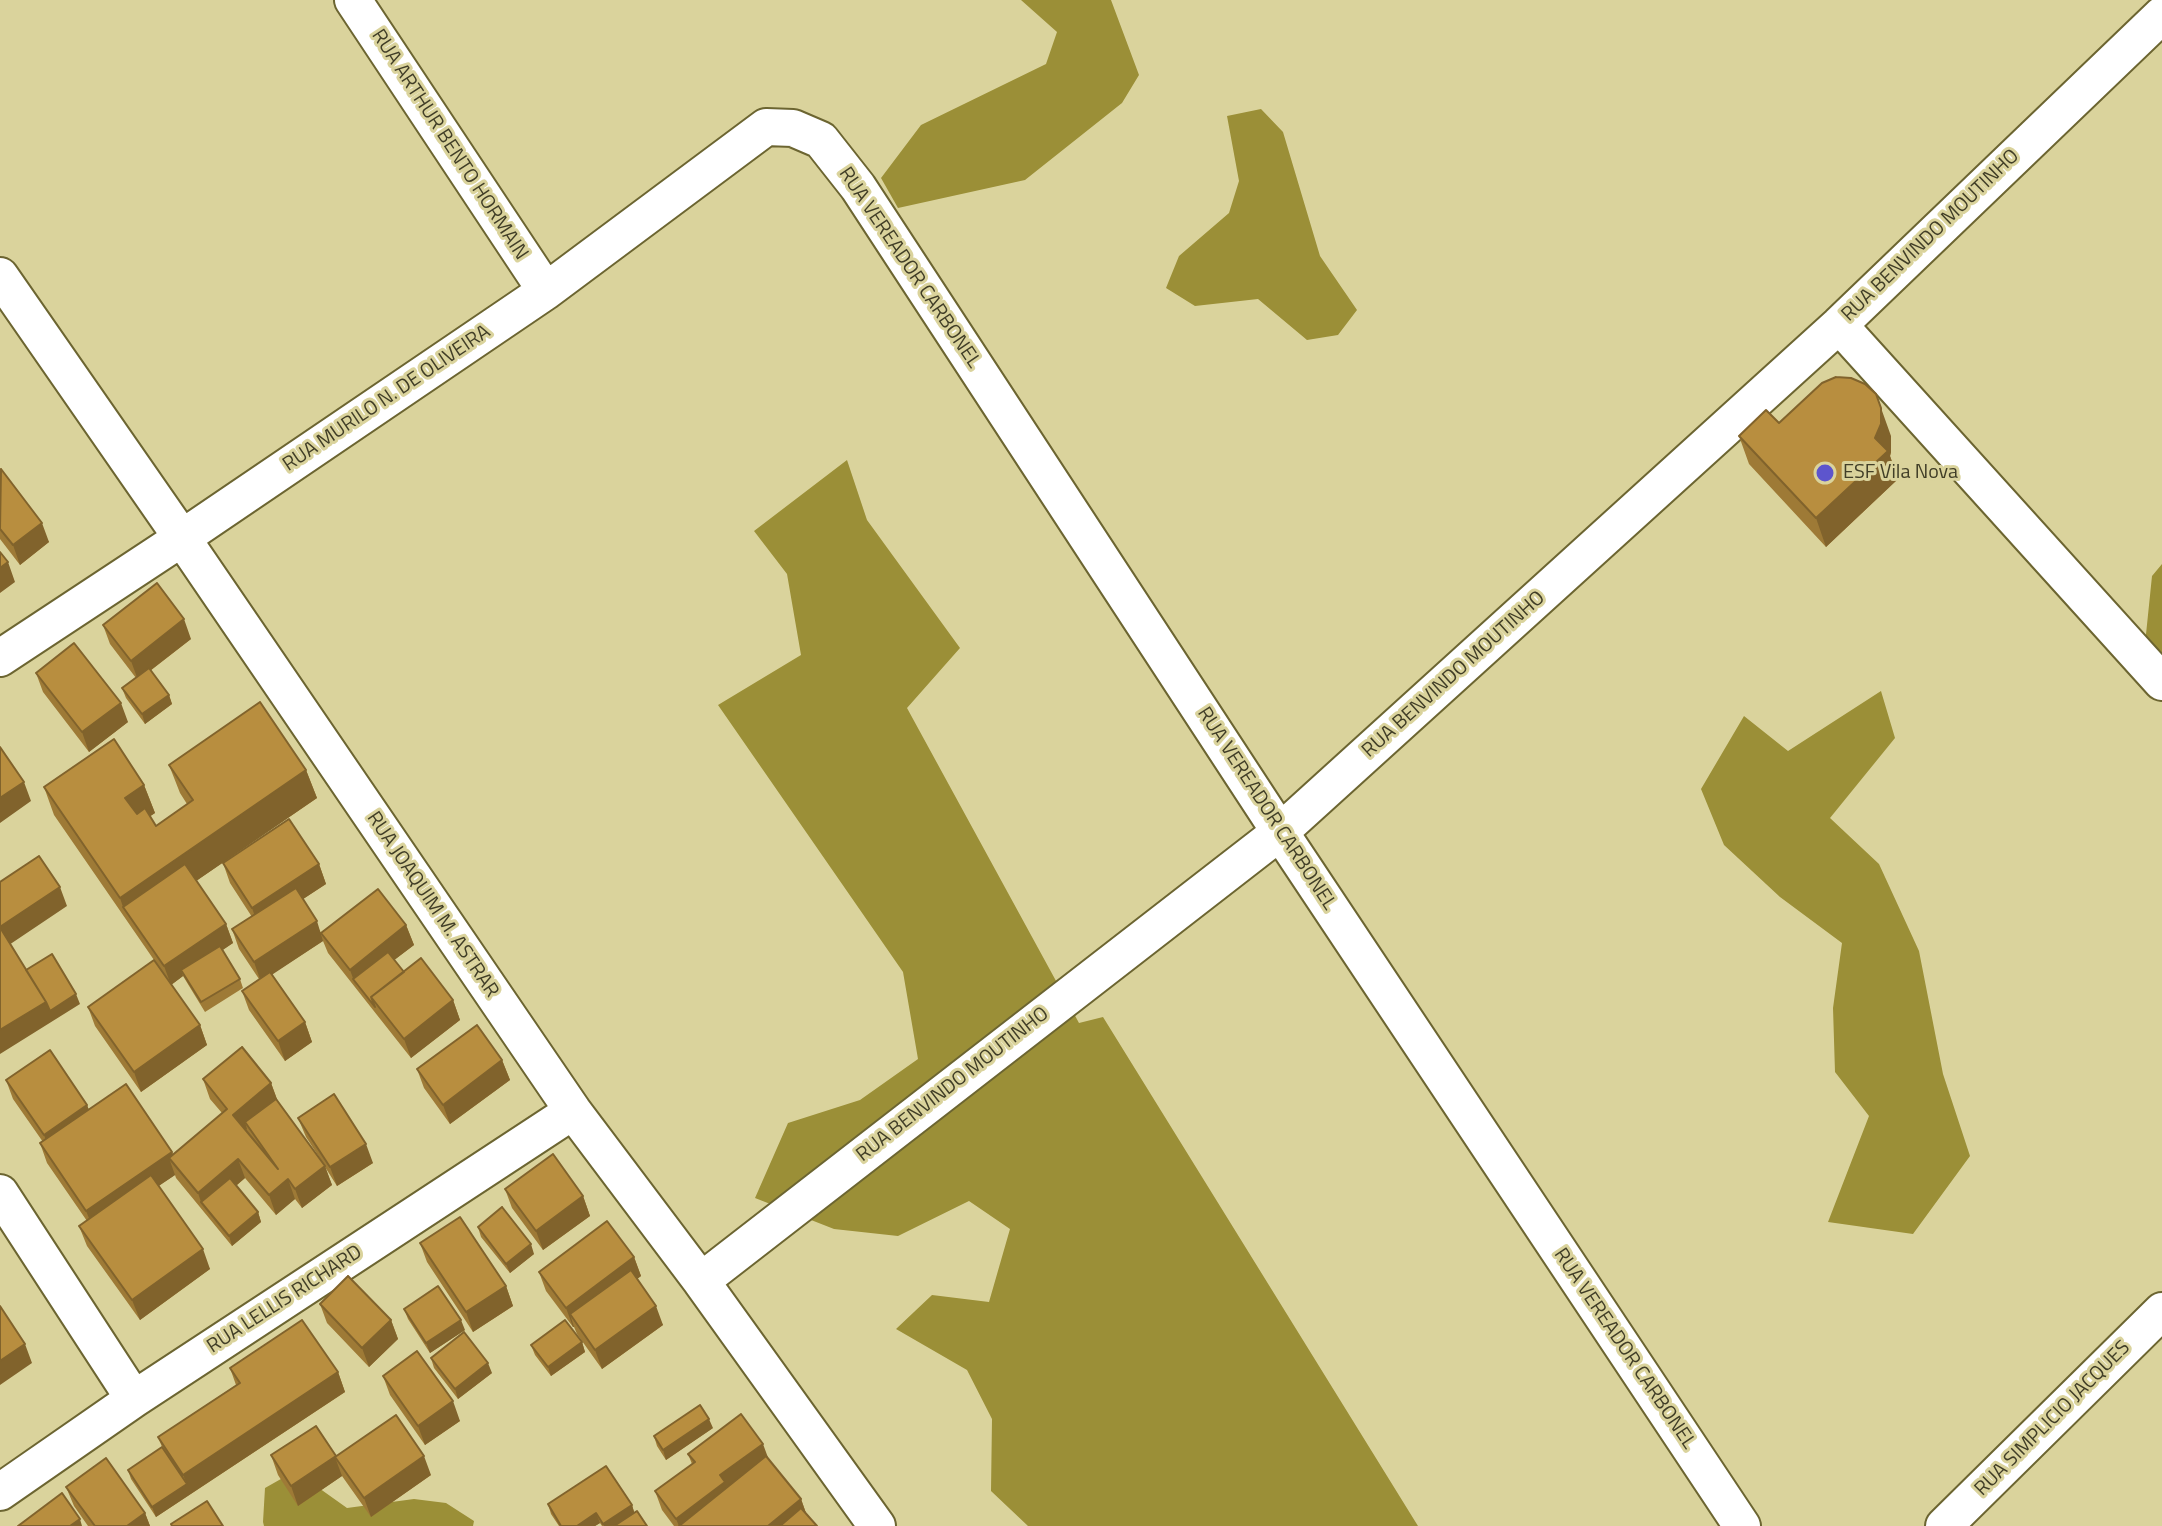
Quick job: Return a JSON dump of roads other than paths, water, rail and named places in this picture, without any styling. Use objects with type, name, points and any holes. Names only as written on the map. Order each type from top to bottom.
[{"type":"street","name":"RUA ARTHUR BENTO HORMAIN","points":[[353,0],[546,291]]},
{"type":"street","name":"RUA BENVINDO MOUTINHO","points":[[701,1281],[1280,832],[1839,325],[2162,15]]},
{"type":"street","name":"RUA MURILO N. DE OLIVEIRA","points":[[0,658],[546,291],[766,127]]},
{"type":"street","name":"RUA VEREADOR CARBONEL","points":[[766,127],[793,128],[821,140],[858,187],[1280,832],[1742,1526]]},
{"type":"street","name":"RUA JOAQUIM M. ASTRAR","points":[[0,276],[573,1111],[701,1281],[877,1526]]},
{"type":"street","points":[[1839,325],[2162,682]]},
{"type":"street","name":"RUA LELLIS RICHARD","points":[[0,1492],[134,1399],[573,1111]]},
{"type":"street","points":[[0,1193],[134,1399]]},
{"type":"street","name":"RUA SIMPLICIO JACQUES","points":[[1944,1526],[2162,1311]]},
{"type":"place","name":"ESF Vila Nova","points":[[1825,473]]}]
